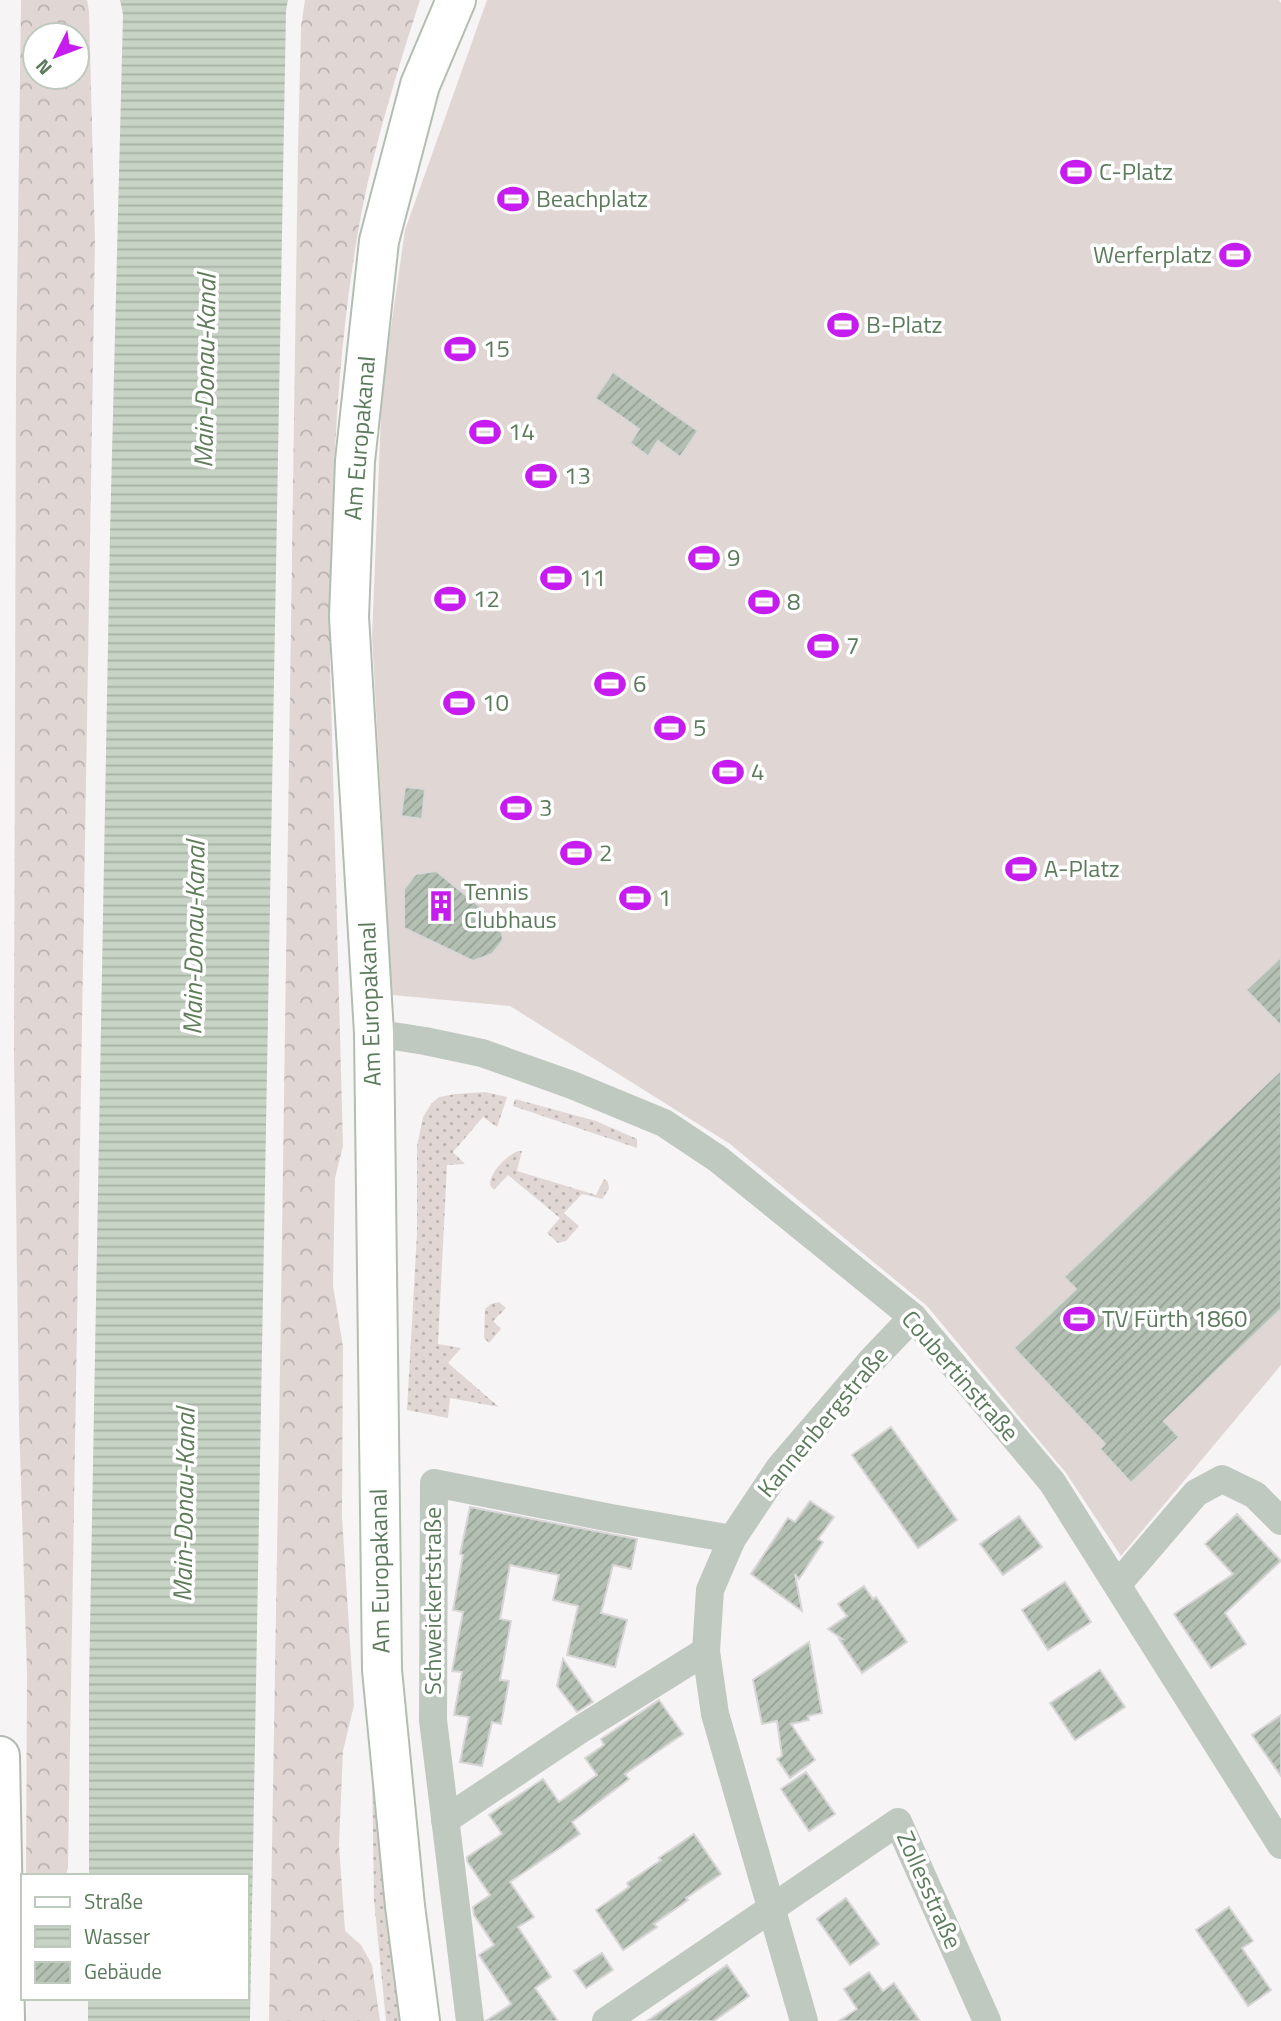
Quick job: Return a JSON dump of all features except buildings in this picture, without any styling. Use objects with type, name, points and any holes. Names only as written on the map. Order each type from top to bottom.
[{"type":"main road","name":"Am Europakanal","points":[[420,2021],[405,1906],[382,1670],[374,1033],[349,617],[355,461],[379,241],[421,85],[456,0]]},
{"type":"main road","points":[[0,1755],[5,2021]]},
{"type":"street","name":"Coubertinstraße","points":[[374,1033],[482,1053],[572,1085],[664,1124],[718,1159],[913,1317],[1052,1482],[1281,1845]]},
{"type":"street","name":"Kannenbergstraße","points":[[804,2021],[715,1714],[706,1651],[710,1590],[732,1539],[780,1467],[870,1361],[913,1317]]},
{"type":"street","points":[[1118,1584],[1196,1493],[1222,1479],[1255,1496],[1281,1521]]},
{"type":"street","name":"Schweickertstraße","points":[[470,2021],[433,1720],[434,1483],[732,1539]]},
{"type":"street","points":[[446,1820],[581,1729],[706,1651]]},
{"type":"street","name":"Zollesstraße","points":[[772,1908],[898,1822],[988,2021]]},
{"type":"street","points":[[606,2021],[772,1908]]},
{"type":"green space","points":[[21,0],[87,0],[89,21],[21,21],[21,91],[91,91],[91,88],[95,241],[66,1874],[26,1874],[27,1673],[19,1421],[14,1052],[16,375]]},
{"type":"green space","points":[[305,0],[420,0],[374,157],[362,210],[345,322],[331,547],[330,660],[343,1146],[335,1178],[333,1285],[343,1347],[342,1517],[354,1705],[343,1751],[339,1845],[345,1931],[361,1945],[372,1965],[380,2021],[269,2021],[298,148],[301,27]]},
{"type":"green space","points":[[487,0],[1279,0],[1281,3],[1281,1365],[1121,1556],[1066,1473],[927,1306],[730,1144],[510,1006],[392,995],[372,637],[382,390],[405,230]]},
{"type":"green space","points":[[485,1092],[507,1097],[497,1127],[483,1117],[453,1152],[465,1164],[447,1165],[438,1344],[461,1348],[448,1363],[499,1407],[450,1398],[448,1418],[407,1410],[417,1234],[417,1146],[423,1117],[439,1097]]},
{"type":"green space","points":[[515,1099],[596,1121],[637,1139],[637,1148],[513,1106]]},
{"type":"green space","points":[[518,1151],[522,1151],[517,1171],[596,1195],[604,1179],[608,1182],[609,1189],[602,1199],[582,1194],[564,1213],[579,1226],[566,1241],[558,1243],[547,1233],[560,1218],[508,1175],[494,1190],[490,1185],[500,1165]]},
{"type":"green space","points":[[499,1302],[506,1308],[493,1321],[501,1329],[489,1343],[484,1338],[485,1309]]},
{"type":"green space","points":[[372,1775],[402,2021],[386,2021],[374,1900]]},
{"type":"water","name":"Main-Donau-Kanal","points":[[120,0],[288,0],[250,2021],[88,2021],[88,2000],[248,2000],[248,1874],[89,1874],[89,1683],[110,533],[123,14]]},
{"type":"place","name":"C-Platz","points":[[1076,172]]},
{"type":"place","name":"Beachplatz","points":[[513,199]]},
{"type":"place","name":"Werferplatz","points":[[1235,255]]},
{"type":"place","name":"B-Platz","points":[[843,325]]},
{"type":"place","name":"15","points":[[460,349]]},
{"type":"place","name":"14","points":[[485,432]]},
{"type":"place","name":"13","points":[[541,476]]},
{"type":"place","name":"9","points":[[704,558]]},
{"type":"place","name":"11","points":[[556,578]]},
{"type":"place","name":"12","points":[[450,599]]},
{"type":"place","name":"8","points":[[764,602]]},
{"type":"place","name":"7","points":[[823,646]]},
{"type":"place","name":"6","points":[[610,684]]},
{"type":"place","name":"10","points":[[459,703]]},
{"type":"place","name":"5","points":[[670,728]]},
{"type":"place","name":"4","points":[[728,772]]},
{"type":"place","name":"3","points":[[516,808]]},
{"type":"place","name":"2","points":[[576,853]]},
{"type":"place","name":"A-Platz","points":[[1021,869]]},
{"type":"place","name":"1","points":[[635,898]]},
{"type":"place","name":"Tennis Clubhaus","points":[[441,906]]},
{"type":"place","name":"TV Fürth 1860","points":[[1079,1319]]}]
